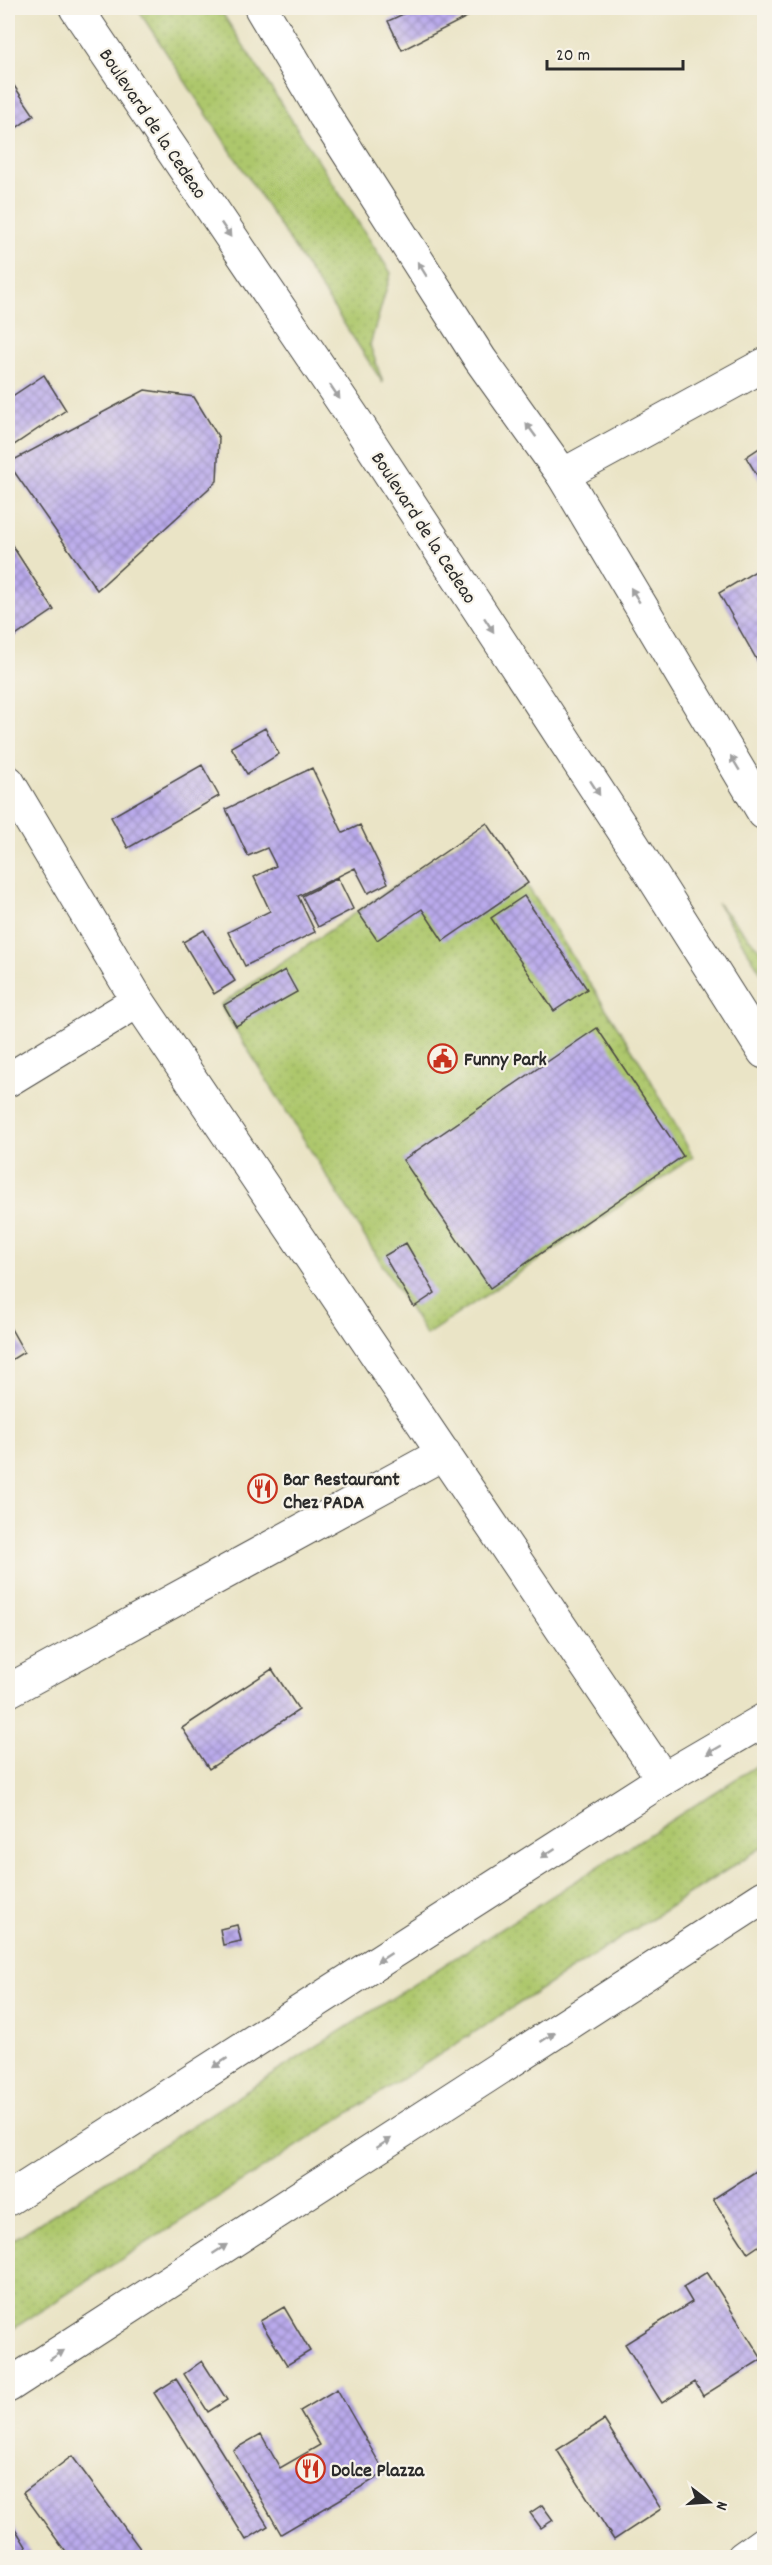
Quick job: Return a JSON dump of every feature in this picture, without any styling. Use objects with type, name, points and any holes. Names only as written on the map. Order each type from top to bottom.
[{"type":"street","name":"Boulevard de la Cedeao","points":[[76,8],[357,423],[633,845],[765,1052]]},
{"type":"street","points":[[261,8],[325,116],[480,359],[564,476],[765,813]]},
{"type":"street","points":[[564,476],[765,364]]},
{"type":"street","points":[[8,782],[138,1001],[663,1779]]},
{"type":"street","points":[[8,1080],[138,1001]]},
{"type":"street","points":[[8,1691],[444,1453]]},
{"type":"street","points":[[8,2199],[663,1779],[765,1720]]},
{"type":"street","points":[[8,2386],[765,1897]]},
{"type":"street","points":[[743,2558],[765,2543]]},
{"type":"green space","points":[[137,8],[219,8],[391,273],[370,345],[383,383]]},
{"type":"green space","points":[[487,823],[644,1068],[693,1157],[426,1335],[220,1005]]},
{"type":"green space","points":[[717,903],[764,954],[764,977]]},
{"type":"green space","points":[[764,1761],[764,1846],[8,2332],[8,2243]]},
{"type":"building","points":[[416,8],[470,8],[473,14],[402,50],[388,21]]},
{"type":"building","points":[[8,77],[34,115],[8,134]]},
{"type":"building","points":[[44,375],[66,410],[8,449],[8,399]]},
{"type":"building","points":[[145,390],[194,397],[219,438],[217,481],[97,590],[8,463]]},
{"type":"building","points":[[764,445],[764,487],[746,457]]},
{"type":"building","points":[[8,539],[54,610],[8,641]]},
{"type":"building","points":[[764,566],[764,667],[762,669],[719,593]]},
{"type":"building","points":[[265,728],[279,754],[247,774],[231,747]]},
{"type":"building","points":[[202,765],[219,796],[128,848],[111,817]]},
{"type":"building","points":[[312,768],[343,833],[360,825],[388,883],[368,893],[355,868],[298,896],[315,932],[245,966],[228,932],[270,911],[254,877],[276,866],[267,848],[248,856],[226,809]]},
{"type":"building","points":[[487,823],[528,883],[443,941],[422,909],[377,940],[358,912]]},
{"type":"building","points":[[338,878],[353,909],[318,927],[302,896]]},
{"type":"building","points":[[524,896],[587,989],[554,1011],[491,918]]},
{"type":"building","points":[[204,930],[235,981],[214,994],[183,942]]},
{"type":"building","points":[[285,970],[297,992],[236,1026],[224,1005]]},
{"type":"building","points":[[597,1028],[683,1156],[490,1288],[403,1160]]},
{"type":"building","points":[[406,1243],[435,1293],[414,1307],[384,1256]]},
{"type":"building","points":[[10,1327],[24,1352],[8,1362],[8,1328]]},
{"type":"building","points":[[272,1669],[299,1710],[209,1769],[182,1728]]},
{"type":"building","points":[[237,1925],[241,1941],[223,1945],[220,1929]]},
{"type":"building","points":[[764,2166],[764,2242],[748,2253],[713,2199]]},
{"type":"building","points":[[707,2272],[762,2359],[703,2396],[695,2382],[662,2403],[625,2344],[692,2302],[683,2287]]},
{"type":"building","points":[[284,2307],[310,2351],[287,2365],[260,2321]]},
{"type":"building","points":[[202,2361],[227,2400],[208,2412],[184,2374]]},
{"type":"building","points":[[176,2379],[268,2526],[246,2540],[154,2393]]},
{"type":"building","points":[[337,2389],[385,2473],[281,2534],[233,2450],[261,2434],[280,2468],[320,2445],[300,2411]]},
{"type":"building","points":[[604,2420],[661,2509],[614,2540],[557,2450]]},
{"type":"building","points":[[72,2456],[147,2558],[70,2558],[23,2493]]},
{"type":"building","points":[[542,2505],[553,2520],[541,2528],[530,2513]]},
{"type":"building","points":[[8,2517],[33,2558],[8,2558]]},
{"type":"place","name":"Funny Park","points":[[443,1058]]},
{"type":"place","name":"Bar Restaurant Chez PADA","points":[[262,1489]]},
{"type":"place","name":"Dolce Plazza","points":[[310,2469]]}]
